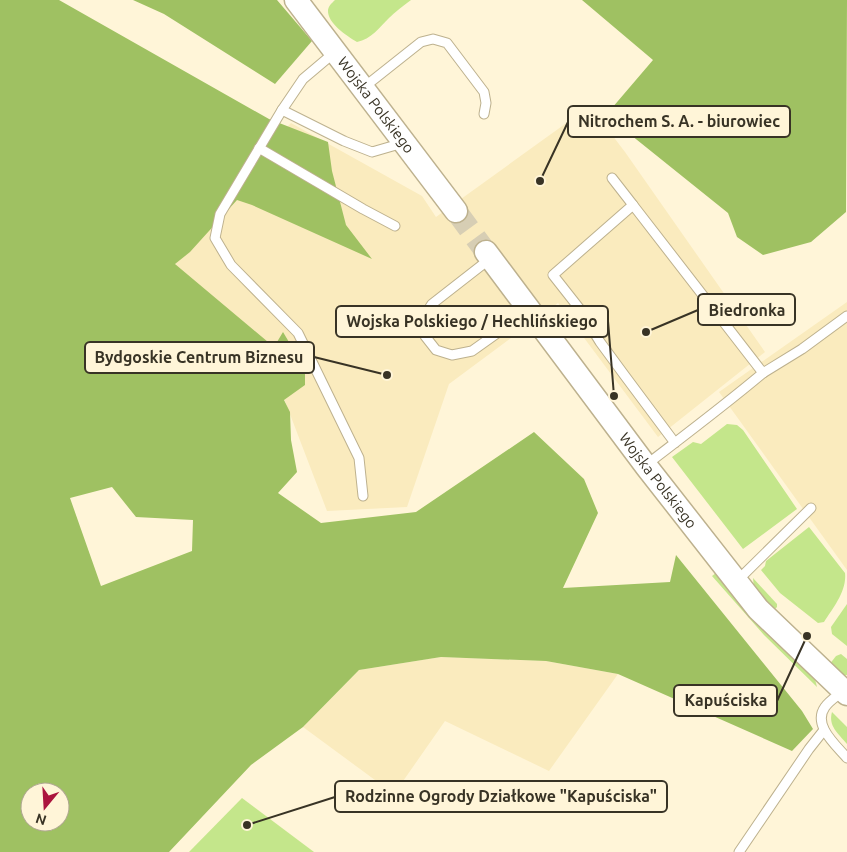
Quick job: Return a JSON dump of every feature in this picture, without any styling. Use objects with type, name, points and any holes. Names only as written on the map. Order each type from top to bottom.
[{"type":"street","name":"Wojska Polskiego","points":[[296,0],[456,211]]},
{"type":"street","name":"Wojska Polskiego","points":[[488,255],[646,466],[758,609],[846,691]]},
{"type":"lane","points":[[363,89],[421,42],[433,38],[447,43],[484,92],[486,103],[484,114]]},
{"type":"lane","points":[[336,52],[303,79],[282,110],[220,214],[214,238],[231,265],[298,333],[359,458],[364,496]]},
{"type":"lane","points":[[282,110],[344,141],[372,152],[404,142]]},
{"type":"lane","points":[[259,148],[395,226]]},
{"type":"lane","points":[[612,178],[763,373]]},
{"type":"lane","points":[[632,205],[553,275],[579,308],[600,342],[675,443]]},
{"type":"lane","points":[[488,255],[432,304],[423,318],[425,336],[436,350],[452,355],[472,351],[510,324],[528,307]]},
{"type":"lane","points":[[646,466],[763,373],[802,349],[847,316]]},
{"type":"lane","points":[[737,582],[811,508]]},
{"type":"lane","points":[[846,691],[823,709],[821,722],[824,730],[847,758]]},
{"type":"lane","points":[[739,852],[824,730]]},
{"type":"shaded area","points":[[590,106],[625,152],[765,352],[658,437],[558,303],[449,384],[407,507],[327,511],[275,375],[175,264],[184,256],[175,245],[291,123],[422,196],[436,217]]},
{"type":"shaded area","points":[[847,302],[847,570],[719,392]]},
{"type":"shaded area","points":[[441,657],[546,661],[618,674],[549,771],[445,721],[394,794],[303,727],[359,670]]},
{"type":"green space","points":[[0,0],[59,0],[269,119],[328,142],[332,171],[346,225],[372,259],[237,200],[190,252],[175,264],[274,347],[283,332],[305,369],[305,385],[284,400],[290,412],[291,440],[297,472],[278,493],[321,523],[416,512],[534,432],[584,479],[598,513],[563,588],[670,582],[676,555],[802,711],[813,729],[792,751],[618,674],[546,661],[441,657],[359,670],[303,727],[251,765],[169,852],[0,852]],"holes":[[[112,487],[136,517],[193,520],[192,551],[101,586],[70,498]]]},
{"type":"green space","points":[[133,0],[277,0],[312,41],[275,84],[164,14]]},
{"type":"green space","points":[[335,0],[411,0],[371,36],[357,42],[338,29],[331,20],[328,10]]},
{"type":"green space","points":[[582,0],[847,0],[846,212],[811,242],[763,255],[737,237],[728,213],[606,115],[653,60]]},
{"type":"green space","points":[[727,424],[737,425],[743,430],[797,509],[743,549],[672,457],[693,442],[701,444]]},
{"type":"green space","points":[[809,527],[845,573],[844,586],[839,599],[824,622],[818,623],[780,593],[761,570],[765,566],[766,561]]},
{"type":"green space","points":[[716,573],[766,631],[815,679],[817,687],[764,635],[712,576]]},
{"type":"green space","points":[[753,578],[777,604],[773,611],[754,589]]},
{"type":"green space","points":[[847,604],[847,646],[832,634],[831,627]]},
{"type":"green space","points":[[841,654],[847,659],[847,675],[843,676],[829,665],[836,656]]},
{"type":"green space","points":[[832,712],[847,727],[847,744],[837,733],[831,721]]},
{"type":"green space","points":[[242,798],[314,852],[189,852]]},
{"type":"tunnel","points":[[456,211],[486,252]]},
{"type":"place","name":"Nitrochem S. A. - biurowiec","points":[[540,181]]},
{"type":"place","name":"Biedronka","points":[[646,332]]},
{"type":"place","name":"Bydgoskie Centrum Biznesu","points":[[387,375]]},
{"type":"place","name":"Wojska Polskiego / Hechlińskiego","points":[[614,396]]},
{"type":"place","name":"Kapuściska","points":[[807,636]]},
{"type":"place","name":"Rodzinne Ogrody Działkowe \"Kapuściska\"","points":[[247,825]]}]
